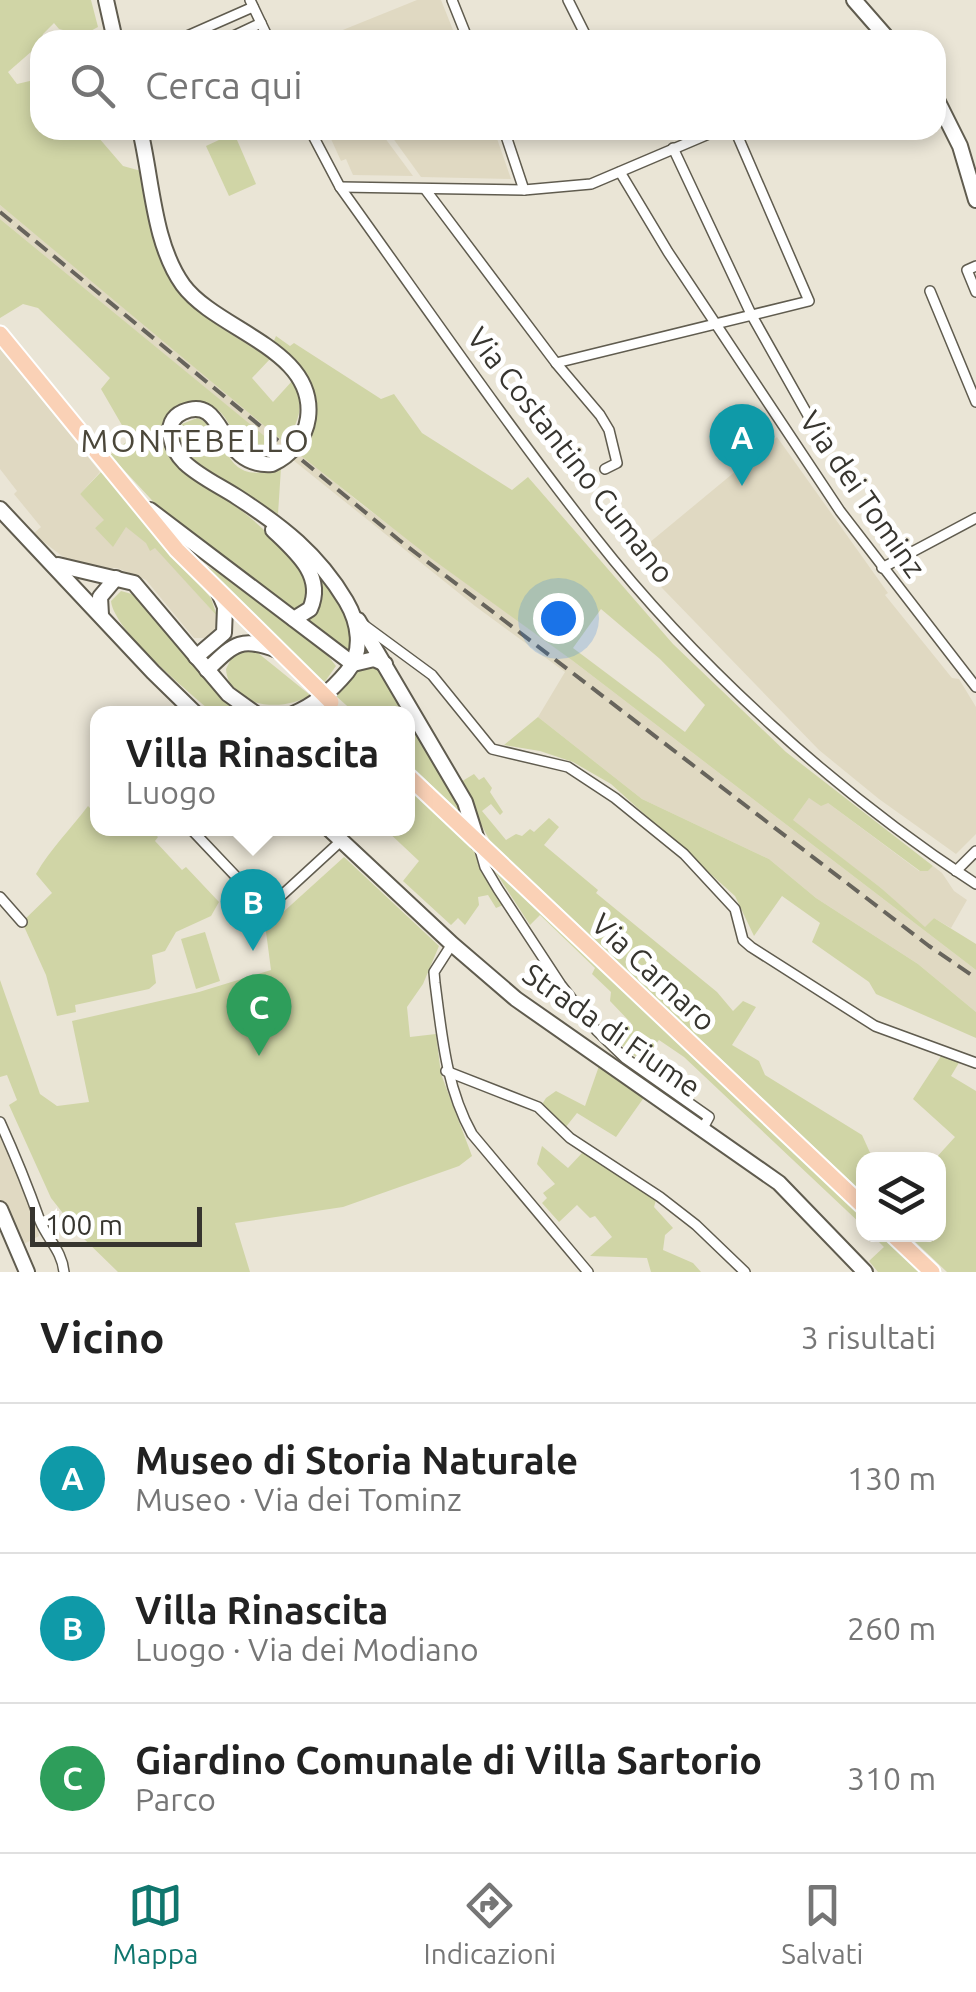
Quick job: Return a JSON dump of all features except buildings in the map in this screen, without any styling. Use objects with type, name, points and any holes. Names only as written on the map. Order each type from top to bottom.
[{"type":"main road","points":[[0,334],[120,483],[218,592],[334,706]]},
{"type":"main road","name":"Via Carnaro","points":[[415,783],[856,1199]]},
{"type":"main road","points":[[900,1242],[932,1272]]},
{"type":"street","points":[[106,0],[114,30]]},
{"type":"street","points":[[452,0],[464,30]]},
{"type":"street","points":[[568,0],[583,30]]},
{"type":"street","points":[[854,0],[880,30]]},
{"type":"street","points":[[198,30],[251,3],[264,30]]},
{"type":"street","points":[[246,30],[261,23]]},
{"type":"street","points":[[946,118],[960,146],[976,200]]},
{"type":"street","points":[[142,140],[166,249],[184,286],[210,310],[279,355],[306,387],[310,406],[301,440],[285,458],[272,464],[246,462],[204,411],[185,411],[176,417],[170,437],[174,449],[191,468],[282,527],[318,560],[409,706]]},
{"type":"street","name":"Via Costantino Cumano","points":[[315,140],[340,187],[565,496],[628,576],[686,640],[796,747],[976,884]]},
{"type":"street","points":[[507,140],[524,190]]},
{"type":"street","points":[[340,187],[524,190],[591,184],[694,140]]},
{"type":"street","points":[[556,363],[809,301],[739,140]]},
{"type":"street","points":[[674,148],[751,314],[824,442]]},
{"type":"street","name":"Via dei Tominz","points":[[620,172],[716,323],[882,568],[976,687]]},
{"type":"street","points":[[425,189],[609,430],[617,463],[605,469]]},
{"type":"street","points":[[976,266],[967,270],[976,292]]},
{"type":"street","points":[[930,292],[976,402]]},
{"type":"street","points":[[120,483],[188,540],[353,664]]},
{"type":"street","points":[[240,499],[300,558],[314,578],[316,588],[310,610],[294,619]]},
{"type":"street","points":[[0,509],[188,706]]},
{"type":"street","points":[[882,568],[976,518]]},
{"type":"street","points":[[47,558],[68,570],[108,581]]},
{"type":"street","points":[[84,598],[108,581],[124,578],[142,590],[207,670],[243,706]]},
{"type":"street","points":[[102,617],[98,604],[108,581]]},
{"type":"street","points":[[196,656],[224,633],[225,608],[218,592]]},
{"type":"street","points":[[353,664],[358,620]]},
{"type":"street","points":[[358,620],[432,675],[492,749],[577,772],[684,854],[735,909],[743,940],[750,947],[875,1026],[976,1063]]},
{"type":"street","points":[[207,670],[236,645],[247,641],[277,650]]},
{"type":"street","points":[[308,706],[353,664],[374,659],[385,664]]},
{"type":"street","points":[[415,716],[465,802],[485,867],[586,1018],[625,1058],[709,1118],[704,1128]]},
{"type":"street","points":[[198,836],[269,907],[342,840]]},
{"type":"street","name":"Strada di Fiume","points":[[337,836],[452,944],[557,1030],[779,1183],[865,1272]]},
{"type":"street","points":[[956,871],[976,851]]},
{"type":"street","points":[[0,897],[22,922]]},
{"type":"street","points":[[452,944],[434,972],[446,1071],[464,1120],[588,1272]]},
{"type":"street","points":[[446,1071],[538,1108],[570,1138],[696,1224],[744,1272]]},
{"type":"street","points":[[0,1122],[32,1191],[41,1223],[60,1253],[64,1272]]},
{"type":"street","points":[[0,1209],[27,1272]]},
{"type":"shaded area","points":[[417,0],[441,0],[453,30],[343,30]]},
{"type":"shaded area","points":[[332,140],[386,140],[413,176],[353,175],[346,159],[341,161]]},
{"type":"shaded area","points":[[394,140],[497,140],[511,179],[421,177]]},
{"type":"shaded area","points":[[0,205],[361,504],[976,970],[976,1012],[918,964],[816,898],[769,859],[642,799],[538,717],[565,672],[475,606],[0,219]]},
{"type":"shaded area","points":[[0,348],[100,472],[80,494],[105,520],[95,528],[126,526],[155,547],[217,616],[220,624],[207,638],[194,638],[146,580],[117,568],[74,565],[33,534],[41,527],[0,469]]},
{"type":"shaded area","points":[[777,437],[888,593],[885,595],[952,678],[959,679],[976,707],[976,834],[956,854],[819,750],[632,557]]},
{"type":"shaded area","points":[[809,798],[828,803],[919,871],[928,871],[933,866],[942,873],[954,891],[967,900],[951,928],[934,918],[925,928],[881,888],[792,821]]},
{"type":"shaded area","points":[[0,1132],[34,1210],[39,1236],[22,1245],[0,1199]]},
{"type":"green space","points":[[0,0],[91,0],[98,27],[63,30],[54,23],[47,30],[30,30],[30,53],[8,72],[17,84],[30,81],[30,140],[101,140],[123,166],[141,171],[160,248],[178,289],[208,319],[270,359],[252,378],[273,402],[293,380],[299,412],[285,443],[0,205]]},
{"type":"green space","points":[[219,140],[237,140],[256,184],[229,196],[206,146]]},
{"type":"green space","points":[[0,219],[279,448],[251,452],[242,446],[216,408],[204,403],[177,406],[162,428],[163,445],[178,467],[254,521],[295,564],[310,588],[305,608],[291,610],[162,511],[110,455],[130,439],[101,389],[110,378],[38,308],[23,304],[0,318]]},
{"type":"green space","points":[[276,336],[290,346],[294,343],[381,399],[394,394],[422,433],[512,490],[528,477],[673,644],[786,752],[933,866],[920,871],[828,803],[821,806],[809,798],[793,820],[925,927],[934,918],[976,944],[976,970],[300,455],[314,421],[314,393],[301,368],[273,343]],"holes":[[[601,609],[660,659],[705,705],[685,732],[573,648]]]},
{"type":"green space","points":[[197,418],[208,424],[228,456],[246,471],[260,473],[281,468],[278,514],[220,480],[193,458],[178,434],[182,424]]},
{"type":"green space","points":[[101,472],[211,598],[217,616],[155,548],[150,551],[126,527],[113,547],[95,528],[104,520],[80,494]]},
{"type":"green space","points":[[203,565],[254,595],[326,655],[336,666],[324,683]]},
{"type":"green space","points":[[319,572],[347,617],[352,649],[349,651],[305,622],[320,600]]},
{"type":"green space","points":[[121,591],[139,596],[231,706],[205,706],[138,644],[115,614],[111,601]]},
{"type":"green space","points":[[245,649],[258,653],[310,695],[273,705],[247,699],[237,692],[226,669],[232,657]]},
{"type":"green space","points":[[370,665],[381,670],[402,706],[347,706],[336,696],[359,670]]},
{"type":"green space","points":[[538,717],[642,799],[769,859],[816,898],[918,964],[976,1012],[976,1038],[876,994],[869,982],[812,942],[820,923],[782,896],[754,936],[735,896],[611,784],[573,762],[504,745]]},
{"type":"green space","points":[[415,729],[463,815],[415,770]]},
{"type":"green space","points":[[474,774],[479,780],[484,777],[503,812],[500,815],[491,804],[482,811],[506,840],[516,834],[522,836],[530,829],[534,832],[549,818],[559,827],[544,845],[598,890],[596,893],[717,992],[733,1011],[743,1001],[756,1007],[732,1045],[759,1061],[765,1075],[862,1135],[870,1152],[856,1152],[856,1186],[490,841],[459,783]]},
{"type":"green space","points":[[415,793],[473,847],[480,870],[503,905],[496,908],[488,895],[478,897],[479,905],[465,925],[458,918],[451,925],[403,881],[419,861],[392,836],[415,836]]},
{"type":"green space","points":[[88,806],[90,836],[157,836],[155,841],[182,870],[186,867],[219,902],[211,916],[176,932],[165,951],[152,955],[156,983],[149,989],[75,1005],[76,1012],[57,1016],[46,975],[22,922],[52,893],[36,874]]},
{"type":"green space","points":[[344,857],[439,946],[423,984],[407,1007],[410,1037],[436,1034],[441,1074],[472,1156],[459,1166],[343,1207],[235,1223],[250,1272],[118,1272],[80,1235],[51,1198],[9,1105],[17,1100],[7,1075],[0,1077],[0,980],[40,1094],[57,1106],[89,1102],[72,1021],[199,992],[271,970],[265,924]]},
{"type":"green space","points":[[491,865],[856,1209],[856,1219],[684,1057],[659,1040],[642,1062],[615,1040],[631,1023],[610,1001],[611,992],[592,974],[595,968],[540,915],[530,925]]},
{"type":"green space","points":[[205,932],[220,981],[196,989],[181,939]]},
{"type":"green space","points":[[943,1053],[960,1061],[951,1076],[976,1091],[976,1272],[947,1272],[915,1242],[946,1242],[946,1152],[941,1152],[955,1137],[913,1099]]},
{"type":"green space","points":[[599,1066],[645,1096],[616,1137],[577,1113],[565,1128],[541,1106],[556,1091],[585,1106]]},
{"type":"green space","points":[[542,1146],[568,1168],[583,1152],[656,1200],[654,1207],[673,1228],[665,1235],[663,1250],[693,1263],[701,1272],[651,1272],[647,1258],[590,1256],[612,1237],[595,1216],[590,1218],[577,1205],[559,1222],[542,1203],[547,1198],[543,1193],[555,1184],[537,1164]]},
{"type":"green space","points":[[879,1242],[890,1242],[922,1272],[878,1272],[869,1261],[884,1247]]},
{"type":"railway","points":[[0,212],[399,540],[976,978]]},
{"type":"place","name":"Museo di Storia Naturale","points":[[742,486]]},
{"type":"place","name":"Villa Rinascita","points":[[253,951]]},
{"type":"place","name":"Giardino Comunale di Villa Sartorio","points":[[259,1056]]},
{"type":"district","name":"MONTEBELLO","points":[[196,440]]}]
